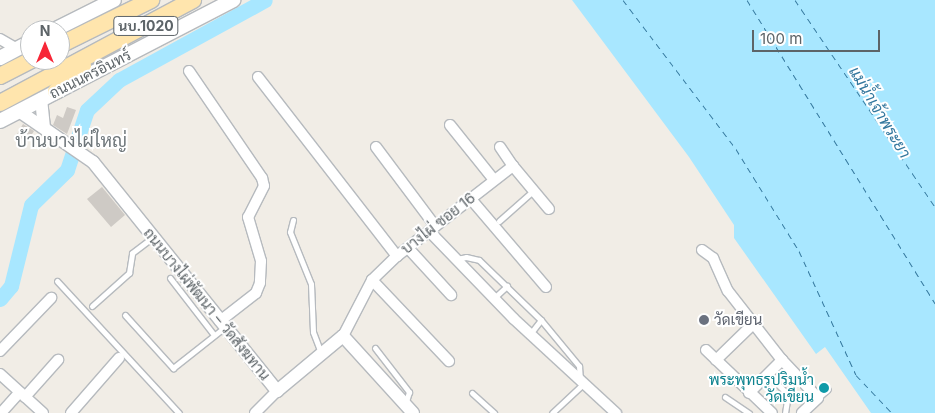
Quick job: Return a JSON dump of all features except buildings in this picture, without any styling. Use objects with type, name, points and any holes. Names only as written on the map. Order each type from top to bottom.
[{"type":"main road","name":"นบ.1020","points":[[70,22],[114,0]]},
{"type":"main road","name":"นบ.1020","points":[[70,40],[150,0]]},
{"type":"main road","name":"ถนนนครอินทร์","points":[[0,103],[194,0]]},
{"type":"main road","name":"ถนนนครอินทร์","points":[[0,121],[233,0]]},
{"type":"main road","points":[[0,58],[20,47]]},
{"type":"main road","points":[[56,91],[97,52]]},
{"type":"main road","points":[[0,76],[20,66]]},
{"type":"street","points":[[0,40],[17,49]]},
{"type":"street","points":[[190,71],[262,178],[264,186],[248,217],[262,261],[260,283],[256,293],[223,324]]},
{"type":"street","points":[[258,77],[397,256]]},
{"type":"street","points":[[41,99],[44,127]]},
{"type":"street","name":"ถนนบางไผ่พัฒนา – วัดสังฆทาน","points":[[19,111],[80,152],[104,174],[277,391],[322,356],[343,336]]},
{"type":"street","points":[[450,125],[494,180]]},
{"type":"street","points":[[376,147],[432,229],[456,259],[530,334],[616,413]]},
{"type":"street","points":[[500,147],[513,166],[549,209]]},
{"type":"street","name":"บางไผ่ ซอย 16","points":[[343,336],[372,280],[397,256],[513,166]]},
{"type":"street","points":[[470,198],[546,288]]},
{"type":"street","points":[[408,248],[450,295]]},
{"type":"street","points":[[702,250],[713,258],[728,291],[782,360],[818,398],[802,413]]},
{"type":"street","points":[[372,280],[449,361]]},
{"type":"street","points":[[0,351],[51,298]]},
{"type":"street","points":[[716,360],[754,324]]},
{"type":"street","points":[[343,336],[409,409]]},
{"type":"street","points":[[706,350],[772,413]]},
{"type":"street","points":[[71,413],[119,358]]},
{"type":"street","points":[[1,413],[23,395],[58,360]]},
{"type":"street","points":[[749,393],[782,360]]},
{"type":"street","points":[[0,374],[43,413]]},
{"type":"street","points":[[255,413],[277,391]]},
{"type":"lane","points":[[499,221],[533,190]]},
{"type":"lane","points":[[292,220],[290,232],[311,284],[313,332],[322,356]]},
{"type":"lane","points":[[92,306],[129,273],[132,254],[153,237]]},
{"type":"lane","points":[[456,259],[474,257],[507,286],[541,320],[581,370],[581,382],[552,413]]},
{"type":"lane","points":[[170,278],[214,336]]},
{"type":"lane","points":[[57,281],[179,413]]},
{"type":"lane","points":[[494,299],[507,286]]},
{"type":"lane","points":[[125,315],[173,368],[214,336],[223,324]]},
{"type":"lane","points":[[530,334],[541,320]]},
{"type":"lane","points":[[375,348],[409,392],[409,409]]},
{"type":"lane","points":[[564,365],[571,356]]},
{"type":"lane","points":[[768,375],[788,394],[786,413]]},
{"type":"lane","points":[[818,398],[828,389]]},
{"type":"lane","points":[[472,393],[494,413]]},
{"type":"lane","points":[[725,397],[749,413]]},
{"type":"water","name":"แม่น้ำเจ้าพระยา","points":[[572,0],[935,0],[935,413],[871,413],[825,347],[816,354],[734,238],[734,225],[689,157]]},
{"type":"waterway","points":[[0,299],[11,286],[31,205],[67,170],[87,110],[119,80],[265,0]]},
{"type":"ferry route","points":[[623,0],[736,149],[799,251],[856,375],[892,413]]},
{"type":"ferry route","points":[[747,0],[935,303]]},
{"type":"ferry route","points":[[795,0],[935,207]]},
{"type":"place","name":"วัดเขียน","points":[[704,320]]},
{"type":"place","name":"พระพุทธรูปริมน้ำ วัดเขียน","points":[[824,388]]},
{"type":"district","name":"บ้านบางไผ่ใหญ่","points":[[71,141]]}]
